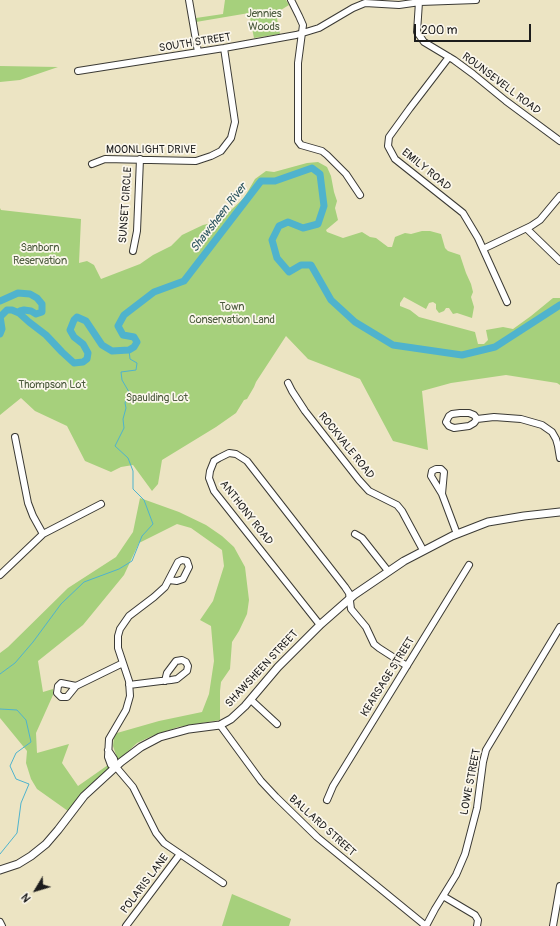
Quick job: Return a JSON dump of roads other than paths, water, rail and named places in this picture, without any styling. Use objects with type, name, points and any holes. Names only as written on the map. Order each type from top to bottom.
[{"type":"main road","name":"SHAWSHEEN STREET","points":[[0,870],[18,864],[46,844],[84,796],[141,746],[160,737],[189,729],[220,725],[231,719],[251,700],[278,667],[320,625],[350,599],[388,571],[423,550],[457,534],[495,520],[560,512]]},
{"type":"street","points":[[189,0],[198,52]]},
{"type":"street","points":[[291,0],[303,26],[298,63],[298,141],[301,145],[327,155],[346,174],[360,195]]},
{"type":"street","name":"SOUTH STREET","points":[[78,71],[224,48],[303,33],[319,28],[353,8],[365,3],[399,5],[418,2],[476,0]]},
{"type":"street","name":"ROUNSEVELL ROAD","points":[[418,2],[418,36],[428,45],[450,57],[560,141]]},
{"type":"street","name":"MOONLIGHT DRIVE","points":[[92,164],[105,159],[196,161],[218,153],[228,143],[233,132],[235,119],[224,48]]},
{"type":"street","name":"EMILY ROAD","points":[[450,57],[410,108],[390,137],[388,146],[395,159],[463,212],[483,249],[506,302]]},
{"type":"street","name":"SUNSET CIRCLE","points":[[133,251],[136,231],[140,160]]},
{"type":"street","points":[[483,249],[527,229],[540,220],[560,196]]},
{"type":"street","points":[[527,229],[560,261]]},
{"type":"street","name":"ROCKVALE ROAD","points":[[288,383],[305,411],[359,480],[369,491],[397,505],[402,511],[423,550]]},
{"type":"street","points":[[477,419],[494,417],[521,419],[542,425],[552,432],[556,438],[560,458]]},
{"type":"street","points":[[16,437],[28,502],[33,516],[43,534]]},
{"type":"street","name":"ANTHONY ROAD","points":[[320,625],[214,491],[209,478],[211,466],[214,461],[229,453],[236,454],[243,458],[348,591],[351,609],[366,627],[374,644],[406,666]]},
{"type":"street","points":[[442,494],[457,534]]},
{"type":"street","points":[[0,575],[43,534],[101,504]]},
{"type":"street","points":[[354,534],[362,538],[388,571]]},
{"type":"street","name":"KEARSAGE STREET","points":[[327,800],[333,786],[469,565]]},
{"type":"street","points":[[170,580],[158,594],[129,616],[121,625],[117,640],[118,648],[129,685],[130,696],[127,707],[109,739],[107,756],[109,762],[116,767],[133,787],[159,838],[164,843],[223,882]]},
{"type":"street","name":"LOWE STREET","points":[[426,926],[459,868],[467,847],[477,808],[486,750],[560,627]]},
{"type":"street","points":[[76,686],[123,663]]},
{"type":"street","points":[[129,685],[165,681]]},
{"type":"street","points":[[251,700],[276,724]]},
{"type":"street","name":"BALLARD STREET","points":[[220,725],[261,781],[276,797],[317,837],[426,926]]},
{"type":"street","name":"POLARIS LANE","points":[[126,926],[180,854]]},
{"type":"street","points":[[553,926],[560,886]]},
{"type":"street","points":[[443,896],[473,914],[477,923]]},
{"type":"street","points":[[0,922],[2,926]]},
{"type":"waterway","name":"Shawsheen River","points":[[0,301],[18,293],[30,294],[37,298],[42,304],[42,312],[36,314],[31,311],[24,310],[20,311],[19,313],[46,335],[74,363],[83,362],[87,359],[88,353],[83,344],[74,337],[70,330],[74,320],[77,317],[86,321],[102,345],[112,351],[129,350],[134,347],[137,342],[134,337],[123,335],[118,326],[124,315],[154,292],[184,281],[261,181],[275,181],[312,168],[320,174],[324,206],[318,224],[303,228],[288,222],[279,226],[272,240],[277,258],[289,272],[301,265],[311,265],[331,300],[355,322],[393,345],[462,355],[495,347],[560,305]]},
{"type":"waterway","name":"Shawsheen River","points":[[0,317],[7,310],[12,310],[19,313]]},
{"type":"waterway","name":"Shawsheen River","points":[[0,316],[2,329],[0,334]]},
{"type":"waterway","points":[[0,674],[15,663],[33,642],[61,604],[84,582],[119,569],[132,561],[142,536],[153,524],[144,500],[133,489],[133,471],[128,458],[115,446],[124,428],[123,419],[126,408],[125,403],[129,392],[122,380],[121,372],[136,370],[137,363],[130,359],[129,350]]},
{"type":"waterway","points":[[0,709],[17,710],[26,720],[31,742],[16,753],[10,766],[16,779],[29,784],[21,803],[17,833],[0,854]]},
{"type":"park label","name":"Jennies Woods","points":[[264,20]]},
{"type":"park label","name":"Sanborn Reservation","points":[[40,254]]},
{"type":"park label","name":"Town Conservation Land","points":[[232,313]]},
{"type":"park label","name":"Thompson Lot","points":[[52,385]]},
{"type":"park label","name":"Spaulding Lot","points":[[157,398]]}]
